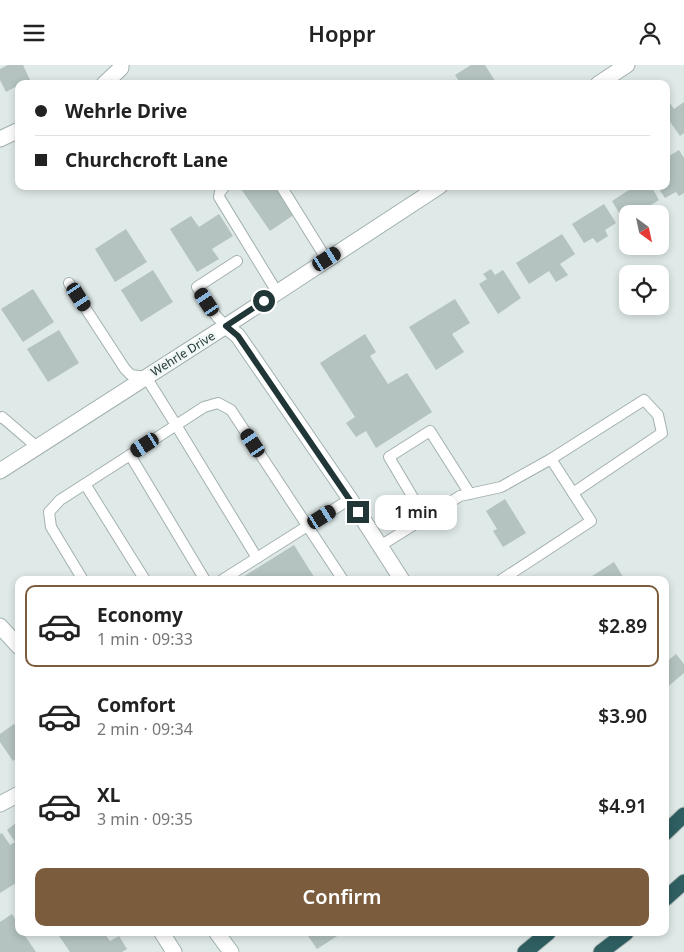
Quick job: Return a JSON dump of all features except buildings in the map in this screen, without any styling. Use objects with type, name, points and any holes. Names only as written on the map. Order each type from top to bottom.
[{"type":"highway","points":[[669,829],[684,815]]},
{"type":"highway","points":[[669,895],[684,882]]},
{"type":"highway","points":[[526,952],[545,936]]},
{"type":"highway","points":[[601,952],[622,936]]},
{"type":"street","points":[[108,80],[121,68],[121,65]]},
{"type":"street","points":[[604,80],[627,65]]},
{"type":"street","points":[[0,139],[15,132]]},
{"type":"street","name":"Wehrle Drive","points":[[0,471],[434,190]]},
{"type":"street","points":[[226,326],[238,336],[350,499],[399,576]]},
{"type":"street","points":[[0,625],[15,642]]},
{"type":"street","points":[[0,804],[15,796]]},
{"type":"street","points":[[164,936],[174,952]]},
{"type":"street","points":[[219,936],[231,952]]},
{"type":"lane","points":[[221,190],[219,197],[277,292]]},
{"type":"lane","points":[[284,190],[327,259]]},
{"type":"lane","points":[[226,326],[217,317],[197,287],[236,261]]},
{"type":"lane","points":[[70,283],[125,369],[131,375],[146,377],[257,558]]},
{"type":"lane","points":[[380,546],[460,497],[501,487],[551,459],[644,399],[658,415],[662,433],[573,493]]},
{"type":"lane","points":[[81,576],[51,527],[49,511],[60,499],[204,407],[218,403],[231,410],[340,576]]},
{"type":"lane","points":[[0,418],[2,417],[37,447]]},
{"type":"lane","points":[[426,518],[389,457],[430,431],[470,494]]},
{"type":"lane","points":[[130,455],[203,576]]},
{"type":"lane","points":[[507,576],[591,521],[551,459]]},
{"type":"lane","points":[[85,484],[142,576]]},
{"type":"lane","points":[[228,576],[350,499]]},
{"type":"route","points":[[264,301],[226,326],[238,336],[358,512]]}]
